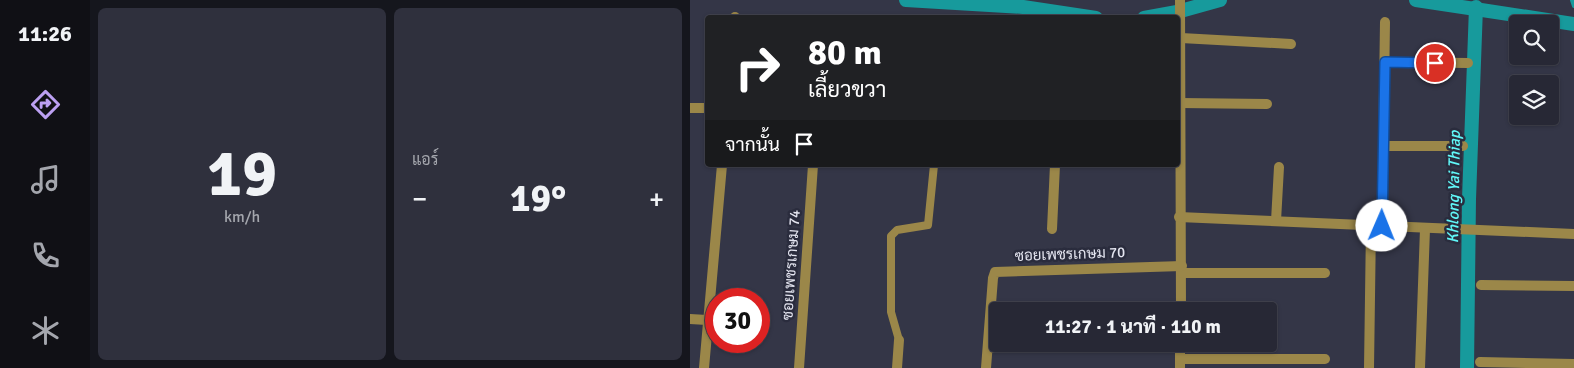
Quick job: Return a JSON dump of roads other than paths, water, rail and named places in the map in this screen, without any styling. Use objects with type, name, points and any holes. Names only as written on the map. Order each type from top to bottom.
[{"type":"street","points":[[1180,0],[1180,32],[1291,44]]},
{"type":"street","points":[[1382,226],[1385,22]]},
{"type":"street","points":[[1385,62],[1468,63]]},
{"type":"street","points":[[1180,103],[1267,104]]},
{"type":"street","points":[[690,108],[705,108]]},
{"type":"street","points":[[1383,146],[1463,146]]},
{"type":"street","points":[[710,288],[722,167]]},
{"type":"street","name":"ซอยเพชรเกษม 74","points":[[799,368],[813,167]]},
{"type":"street","points":[[1052,229],[1055,167]]},
{"type":"street","points":[[1179,167],[1181,302]]},
{"type":"street","points":[[1276,221],[1279,167]]},
{"type":"street","points":[[1179,217],[1442,230],[1574,234]]},
{"type":"street","points":[[1369,368],[1371,225]]},
{"type":"street","points":[[1420,368],[1425,229]]},
{"type":"street","points":[[1182,269],[1325,273]]},
{"type":"street","name":"ซอยเพชรเกษม 70","points":[[986,368],[992,278],[995,272],[1182,269]]},
{"type":"street","points":[[1482,284],[1574,286]]},
{"type":"street","points":[[690,319],[705,320]]},
{"type":"street","points":[[897,368],[899,340]]},
{"type":"street","points":[[704,368],[705,352]]},
{"type":"street","points":[[1180,363],[1325,359]]},
{"type":"street","points":[[1480,362],[1574,364]]},
{"type":"lane","points":[[899,340],[891,312],[890,236],[897,230],[928,225],[934,167]]},
{"type":"waterway","points":[[906,0],[1023,7],[1076,15]]},
{"type":"waterway","points":[[1160,15],[1220,0]]},
{"type":"waterway","points":[[1416,0],[1574,24]]},
{"type":"waterway","points":[[1572,0],[1574,6]]},
{"type":"waterway","name":"Khlong Yai Thiap","points":[[1467,368],[1469,199],[1476,7]]}]
